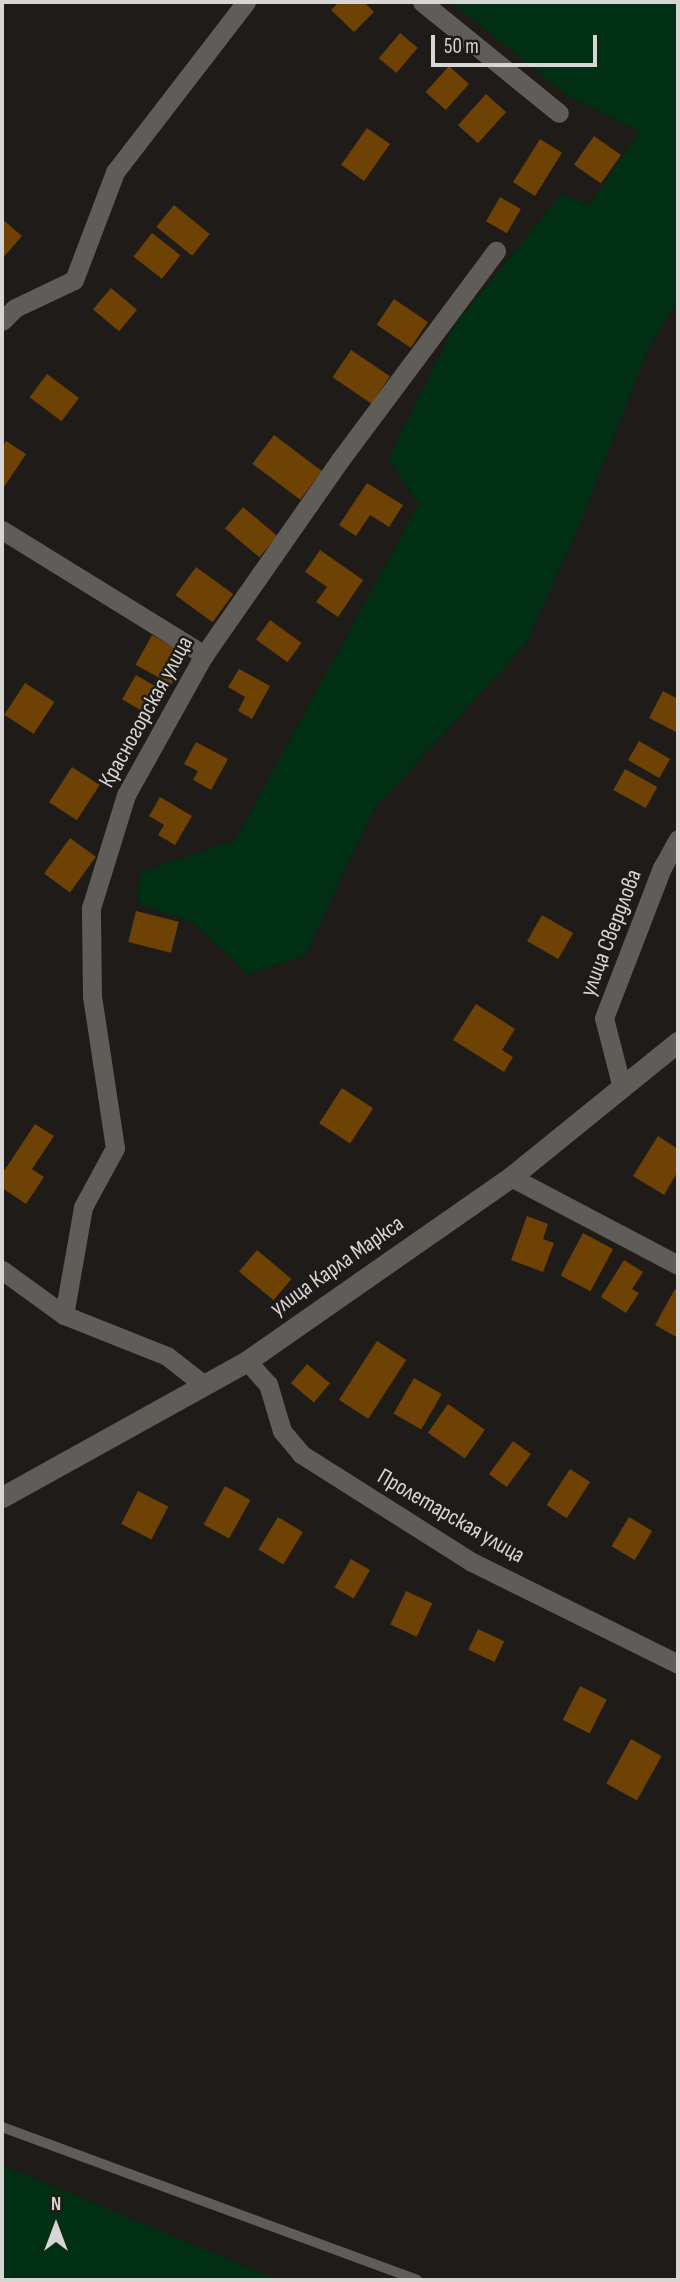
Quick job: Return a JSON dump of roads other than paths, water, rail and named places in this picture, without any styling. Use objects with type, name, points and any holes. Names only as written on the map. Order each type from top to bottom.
[{"type":"street","points":[[2,321],[15,308],[74,280],[114,172],[246,2]]},
{"type":"street","points":[[422,2],[559,113]]},
{"type":"street","name":"Красногорская улица","points":[[64,1315],[83,1207],[114,1148],[92,996],[91,908],[125,795],[204,655],[341,460],[496,251]]},
{"type":"street","points":[[2,530],[204,655]]},
{"type":"street","name":"улица Свердлова","points":[[622,1088],[604,1018],[662,868],[678,839]]},
{"type":"street","name":"улица Карла Маркса","points":[[2,1497],[247,1361],[511,1177],[678,1042]]},
{"type":"street","points":[[511,1177],[678,1265]]},
{"type":"street","points":[[2,1270],[64,1315],[167,1356],[204,1385]]},
{"type":"street","name":"Пролетарская улица","points":[[247,1361],[268,1384],[282,1431],[301,1454],[472,1562],[678,1664]]},
{"type":"lane","points":[[2,2127],[417,2280]]}]
